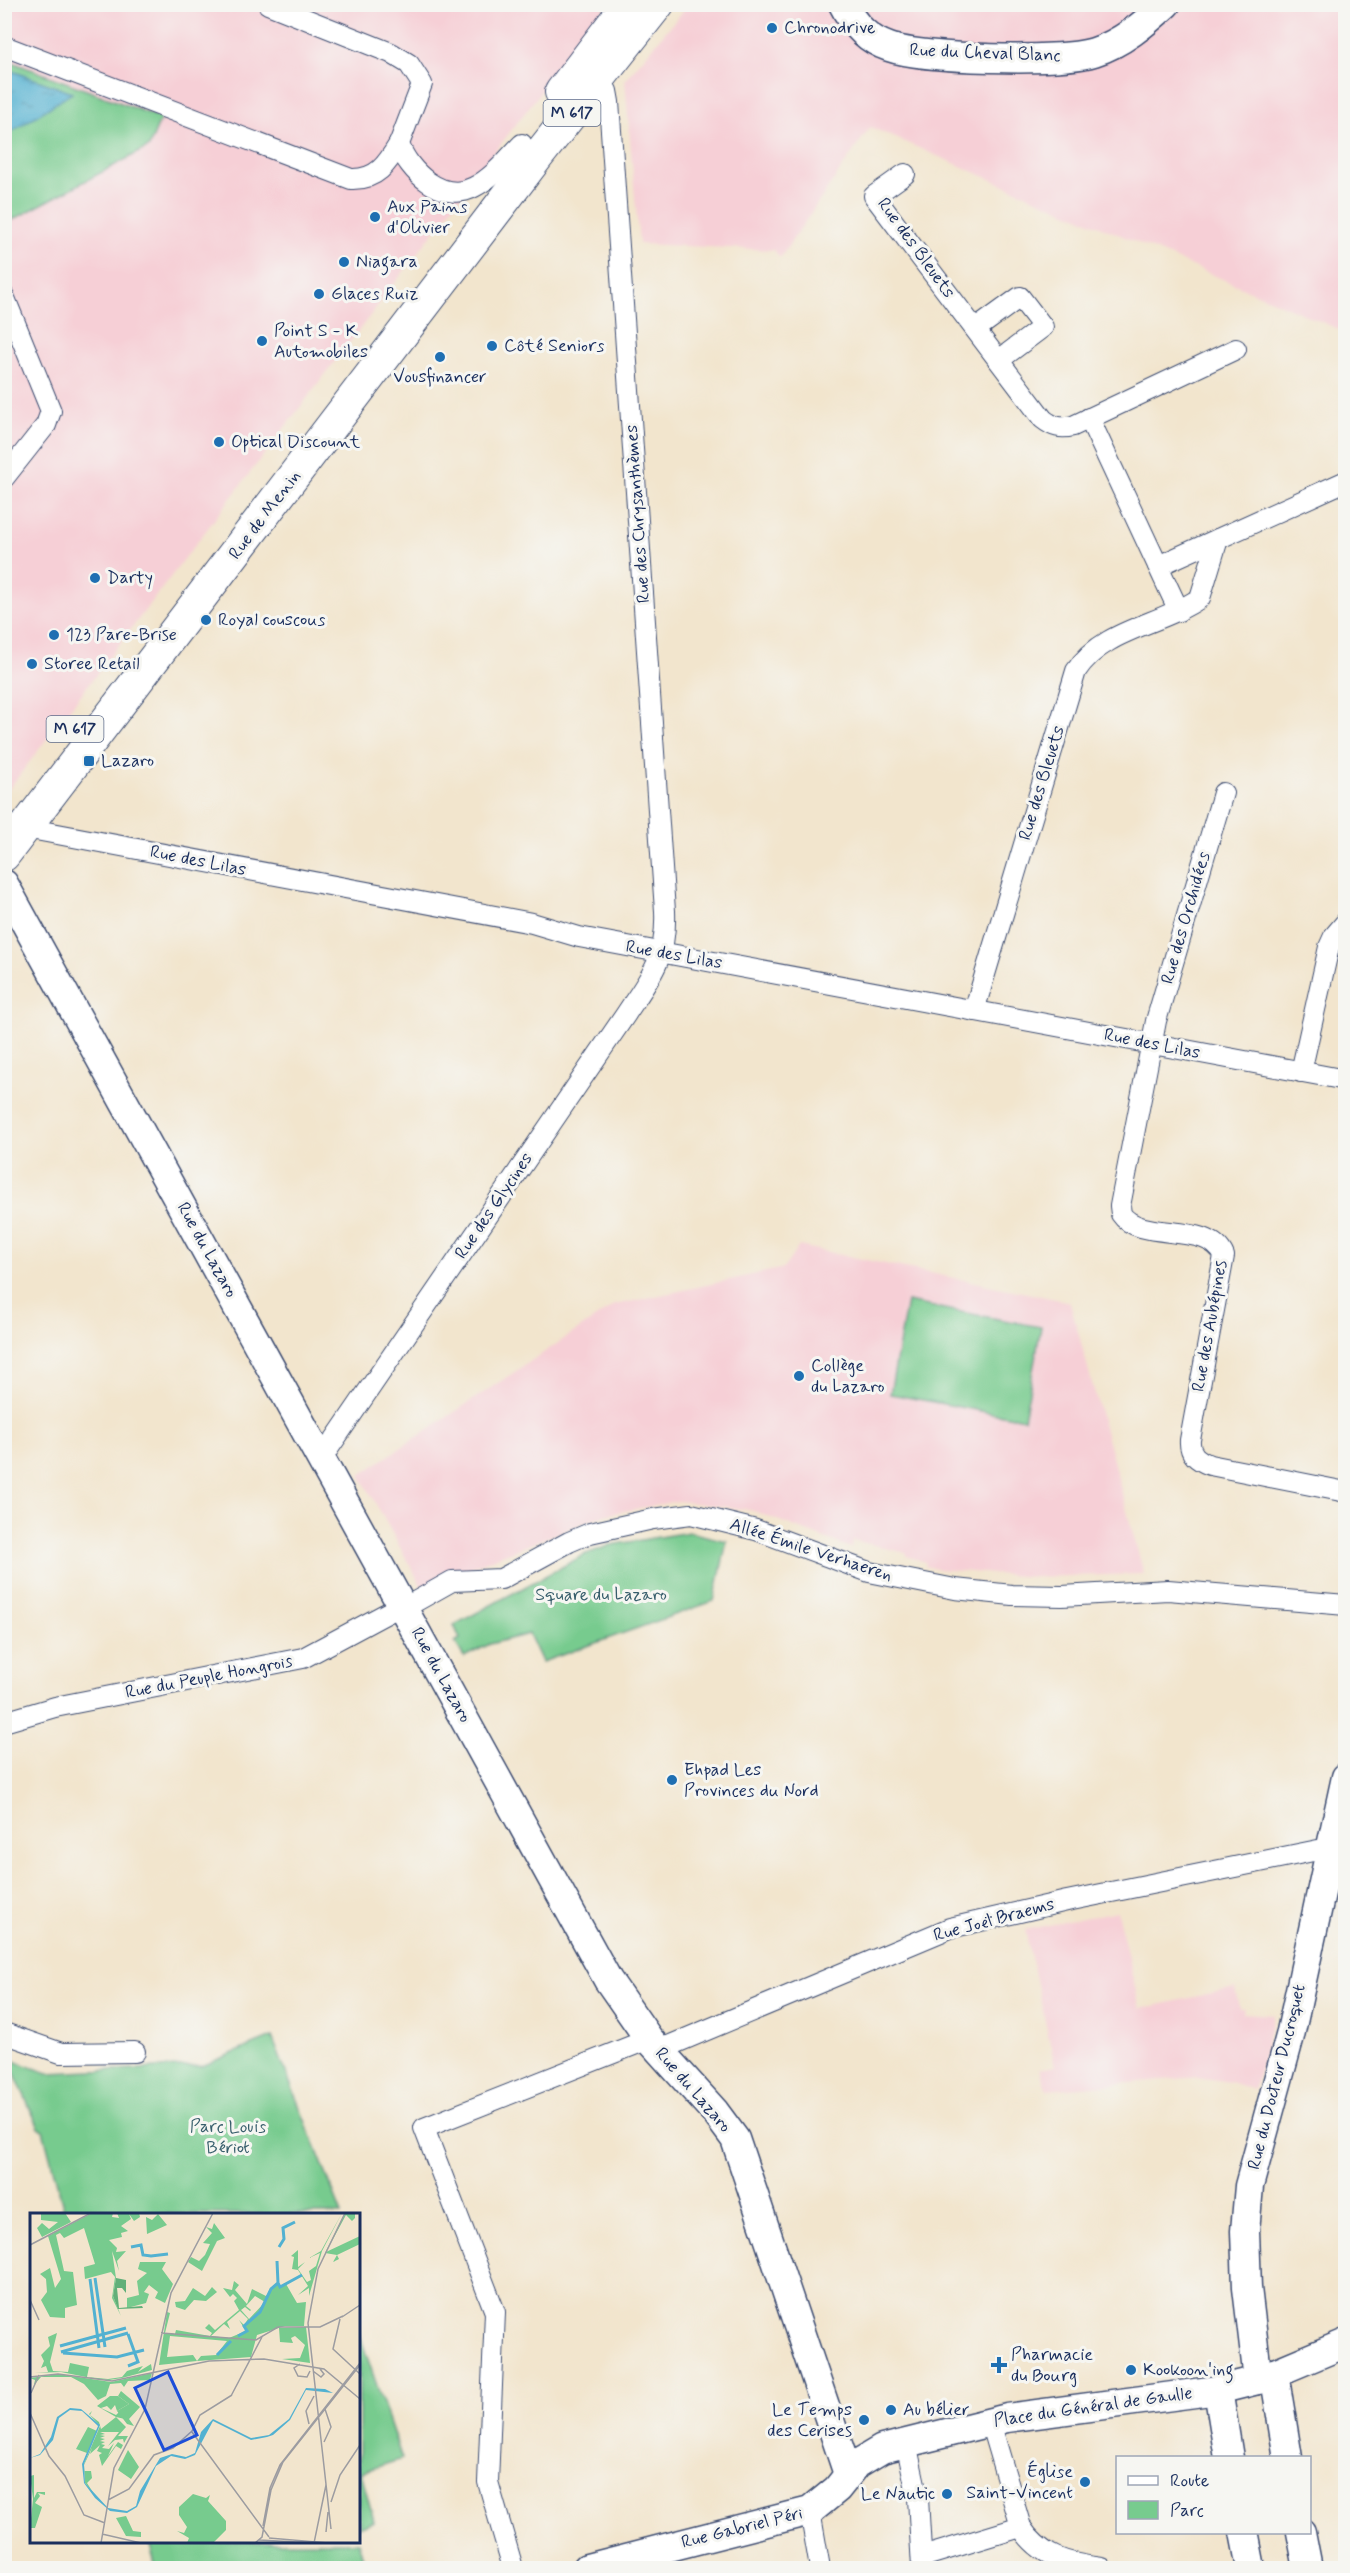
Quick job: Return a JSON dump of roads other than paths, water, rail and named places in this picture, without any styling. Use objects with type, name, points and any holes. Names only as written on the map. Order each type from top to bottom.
[{"type":"main road","name":"Rue de Menin","points":[[280,479],[522,144],[628,4]]},
{"type":"main road","name":"Rue de Menin","points":[[4,855],[11,824],[280,479],[658,4]]},
{"type":"street","points":[[4,45],[351,179],[366,178],[383,169],[399,144],[422,84],[409,64],[391,53],[268,4]]},
{"type":"street","name":"Rue du Cheval Blanc","points":[[843,4],[865,33],[890,47],[932,53],[1056,58],[1080,55],[1113,44],[1166,4]]},
{"type":"street","name":"Rue des Chrysanthèmes","points":[[599,79],[607,91],[609,102],[665,911],[666,932],[662,952]]},
{"type":"street","points":[[399,144],[407,162],[421,178],[446,189],[467,190],[482,182],[522,144]]},
{"type":"street","name":"Rue des Bleuets","points":[[905,174],[874,196],[1050,425],[1064,428],[1089,418],[1236,349]]},
{"type":"street","points":[[4,296],[51,411],[46,425],[4,478]]},
{"type":"street","points":[[976,329],[1020,297],[1043,327],[999,360]]},
{"type":"street","points":[[1089,418],[1179,610]]},
{"type":"street","points":[[1158,566],[1346,481]]},
{"type":"street","name":"Rue des Bleuets","points":[[974,1011],[1076,672],[1087,656],[1104,643],[1179,610],[1200,598],[1204,592],[1218,539]]},
{"type":"street","name":"Rue des Orchidées","points":[[1151,1044],[1223,793]]},
{"type":"street","name":"Rue des Lilas","points":[[11,824],[532,923],[579,937],[1346,1080]]},
{"type":"street","name":"Rue du Lazaro","points":[[4,884],[600,1966],[654,2044],[715,2112],[735,2139],[848,2474]]},
{"type":"street","points":[[1301,1072],[1329,947],[1334,936],[1346,922]]},
{"type":"street","name":"Rue des Glycines","points":[[322,1458],[626,1014],[652,975],[662,952]]},
{"type":"street","name":"Rue des Aubépines","points":[[1151,1044],[1121,1214],[1132,1224],[1212,1241],[1224,1256],[1189,1449],[1194,1456],[1210,1465],[1346,1492]]},
{"type":"street","name":"Allée Émile Verhaeren","points":[[403,1607],[452,1581],[501,1579],[590,1533],[653,1519],[691,1514],[756,1530],[877,1574],[955,1589],[1005,1595],[1062,1596],[1168,1590],[1346,1605]]},
{"type":"street","name":"Rue du Peuple Hongrois","points":[[4,1722],[56,1707],[303,1658],[403,1607]]},
{"type":"street","name":"Rue du Docteur Ducroquet","points":[[1288,2456],[1266,2376],[1247,2288],[1245,2231],[1249,2186],[1338,1851],[1346,1777]]},
{"type":"street","name":"Rue Joël Braems","points":[[513,2568],[488,2482],[495,2312],[424,2128],[654,2044],[950,1928],[1067,1901],[1338,1851]]},
{"type":"street","points":[[4,2033],[62,2053],[135,2052]]},
{"type":"street","name":"Place du Général de Gaulle","points":[[848,2474],[867,2456],[906,2443],[990,2421],[1218,2390],[1266,2376],[1346,2343]]},
{"type":"street","points":[[1218,2390],[1229,2456]]},
{"type":"street","points":[[990,2421],[1021,2527],[1036,2546],[1058,2559],[1102,2568]]},
{"type":"street","points":[[906,2443],[918,2498],[922,2563],[1021,2527]]},
{"type":"street","name":"Rue Gabriel Péri","points":[[587,2568],[810,2511],[837,2489],[848,2474]]},
{"type":"street","points":[[810,2511],[820,2568]]},
{"type":"street","points":[[1244,2534],[1251,2568]]},
{"type":"street","points":[[1301,2534],[1308,2568]]},
{"type":"water","points":[[5,70],[15,72],[72,93],[5,136]]},
{"type":"place","name":"Chronodrive","points":[[772,28]]},
{"type":"place","name":"Aux Pains d'Olivier","points":[[375,217]]},
{"type":"place","name":"Niagara","points":[[344,262]]},
{"type":"place","name":"Glaces Ruiz","points":[[319,294]]},
{"type":"place","name":"Point S - K Automobiles","points":[[262,341]]},
{"type":"place","name":"Côté Seniors","points":[[492,346]]},
{"type":"place","name":"Vousfinancer","points":[[440,357]]},
{"type":"place","name":"Optical Discount","points":[[219,442]]},
{"type":"place","name":"Darty","points":[[95,578]]},
{"type":"place","name":"Royal couscous","points":[[206,620]]},
{"type":"place","name":"123 Pare-Brise","points":[[54,635]]},
{"type":"place","name":"Storee Retail","points":[[32,664]]},
{"type":"place","name":"Lazaro","points":[[89,761]]},
{"type":"place","name":"Collège du Lazaro","points":[[799,1376]]},
{"type":"place","name":"Ehpad Les Provinces du Nord","points":[[672,1780]]},
{"type":"place","name":"Pharmacie du Bourg","points":[[999,2365]]},
{"type":"place","name":"Kookoon'ing","points":[[1131,2370]]},
{"type":"place","name":"Au bélier","points":[[891,2410]]},
{"type":"place","name":"Le Temps des Cerises","points":[[864,2420]]},
{"type":"place","name":"Église Saint-Vincent","points":[[1085,2482]]},
{"type":"place","name":"Le Nautic","points":[[947,2494]]},
{"type":"park label","name":"Square du Lazaro","points":[[601,1595]]},
{"type":"park label","name":"Parc Louis Bériot","points":[[228,2137]]}]
